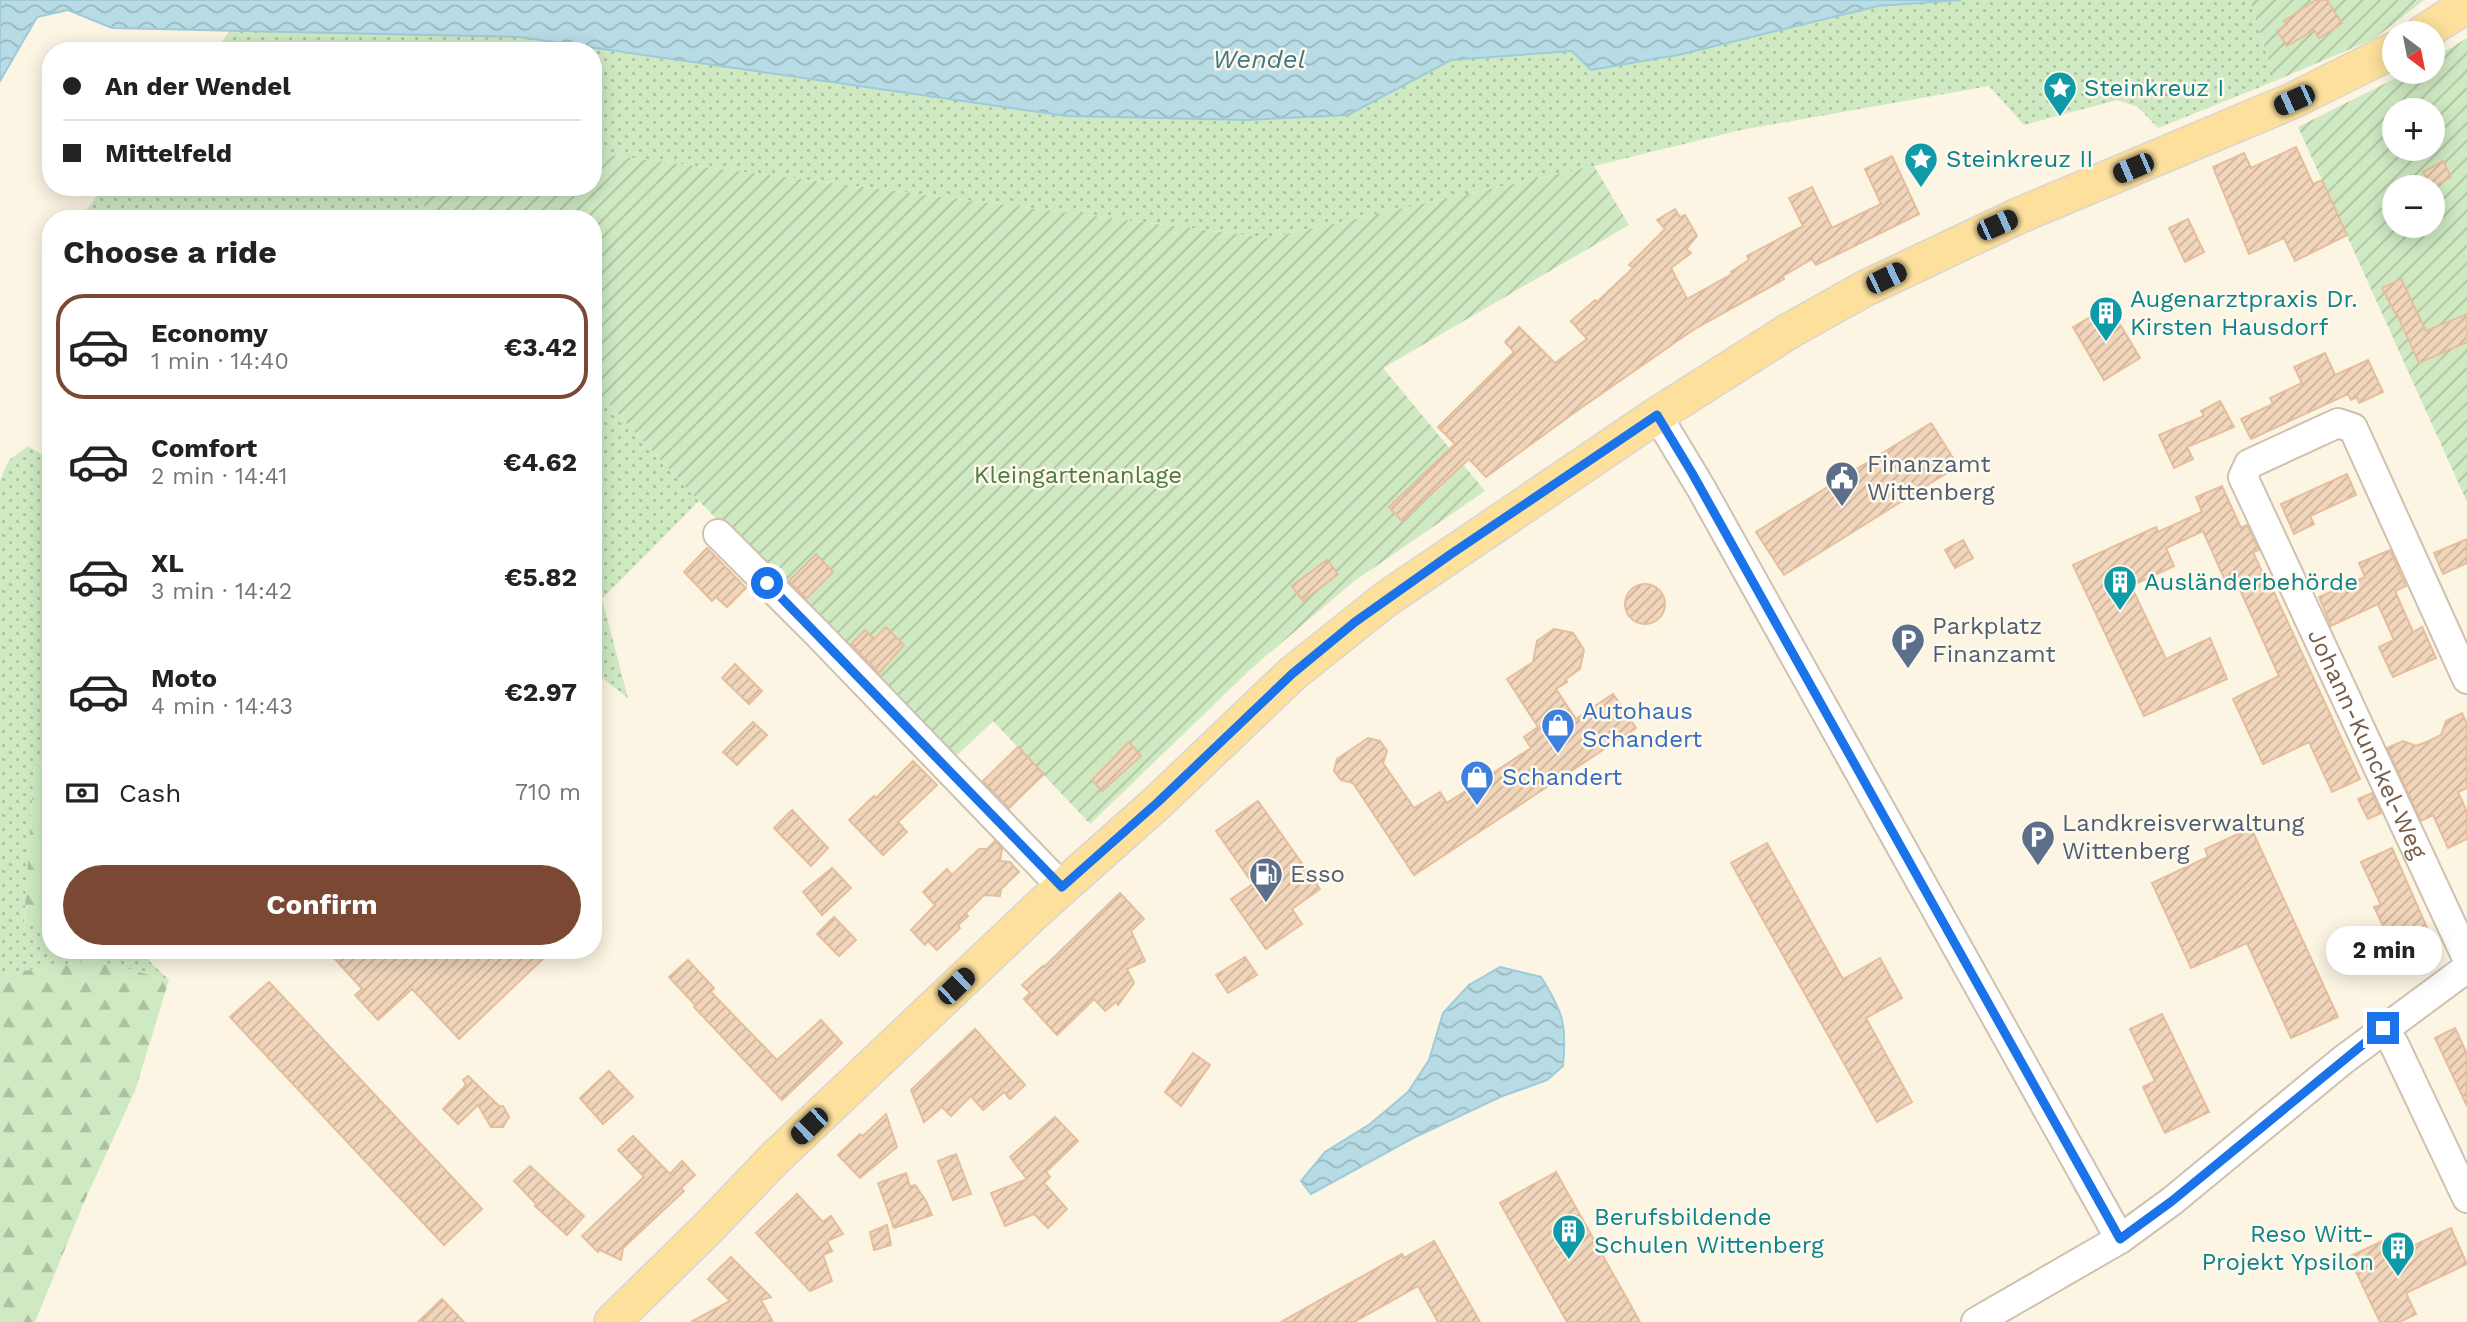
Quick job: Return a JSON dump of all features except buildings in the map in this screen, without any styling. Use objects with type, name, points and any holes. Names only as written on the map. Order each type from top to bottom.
[{"type":"main road","points":[[2442,21],[2467,5]]},
{"type":"main road","points":[[612,1322],[772,1161],[1062,887],[1158,802],[1292,674],[1355,622],[1657,415],[1789,331],[1886,278],[2018,216],[2294,100],[2382,56]]},
{"type":"street","points":[[1657,415],[1695,478],[2120,1239]]},
{"type":"street","name":"Johann-Kunckel-Weg","points":[[2467,679],[2353,428],[2338,423],[2249,464],[2243,477],[2467,958]]},
{"type":"street","points":[[718,534],[1062,887]]},
{"type":"street","points":[[1976,1322],[2120,1239],[2172,1201],[2383,1028],[2467,968]]},
{"type":"street","points":[[2383,1028],[2394,1044],[2467,1198]]},
{"type":"green space","points":[[1961,0],[2250,0],[2275,81],[2158,128],[2138,107],[2117,100],[2024,125],[1989,86],[1741,130],[1594,166],[1269,238],[602,154],[602,49],[1067,116],[1247,120],[1348,115],[1451,60],[1572,51],[1591,70],[1678,55],[1878,6]]},
{"type":"green space","points":[[2250,0],[2424,0],[2397,21],[2382,21],[2382,33],[2374,39],[2275,81]]},
{"type":"green space","points":[[231,29],[519,37],[554,42],[222,42]]},
{"type":"green space","points":[[2467,38],[2467,502],[2298,127],[2384,84],[2445,84],[2445,52]]},
{"type":"green space","name":"Kleingartenanlage","points":[[602,154],[1269,238],[1594,166],[1629,225],[1383,368],[1485,491],[1353,582],[1253,667],[1090,824],[993,721],[952,760],[699,501],[602,397],[602,210],[428,210],[414,196],[602,196]]},
{"type":"green space","points":[[97,196],[414,196],[428,210],[86,210]]},
{"type":"green space","points":[[602,397],[699,501],[602,599]]},
{"type":"green space","points":[[28,446],[42,455],[42,761],[34,771],[24,922],[42,924],[42,959],[147,959],[169,980],[95,960],[10,973],[0,979],[0,480],[9,460]]},
{"type":"green space","points":[[602,599],[628,698],[602,678]]},
{"type":"green space","points":[[42,761],[42,924],[24,922],[34,771]]},
{"type":"green space","points":[[95,960],[169,980],[135,1091],[85,1200],[35,1322],[0,1322],[0,979],[10,973]]},
{"type":"water","name":"Wendel","points":[[0,0],[1961,0],[1878,6],[1678,55],[1591,70],[1572,51],[1451,60],[1348,115],[1247,120],[1067,116],[602,49],[602,42],[554,42],[519,37],[112,28],[68,10],[37,17],[0,81]]},
{"type":"water","points":[[1500,967],[1541,977],[1562,1019],[1563,1066],[1547,1080],[1500,1097],[1413,1138],[1311,1194],[1301,1181],[1325,1152],[1370,1124],[1408,1092],[1429,1060],[1443,1013],[1469,985]]},
{"type":"place","name":"Steinkreuz I","points":[[2060,118]]},
{"type":"place","name":"Steinkreuz II","points":[[1921,189]]},
{"type":"place","name":"Augenarztpraxis Dr. Kirsten Hausdorf","points":[[2106,343]]},
{"type":"place","name":"Finanzamt Wittenberg","points":[[1842,508]]},
{"type":"place","name":"Ausländerbehörde","points":[[2120,612]]},
{"type":"place","name":"Parkplatz Finanzamt","points":[[1908,670]]},
{"type":"place","name":"Autohaus Schandert","points":[[1558,755]]},
{"type":"place","name":"Schandert","points":[[1477,807]]},
{"type":"place","name":"Landkreisverwaltung Wittenberg","points":[[2038,867]]},
{"type":"place","name":"Esso","points":[[1266,904]]},
{"type":"place","name":"Berufsbildende Schulen Wittenberg","points":[[1569,1261]]},
{"type":"place","name":"Reso Witt- Projekt Ypsilon","points":[[2398,1278]]},
{"type":"route","points":[[767,583],[1062,887],[1158,802],[1261,702],[1355,622],[1657,415],[1692,473],[2120,1239],[2172,1201],[2383,1028]]}]
